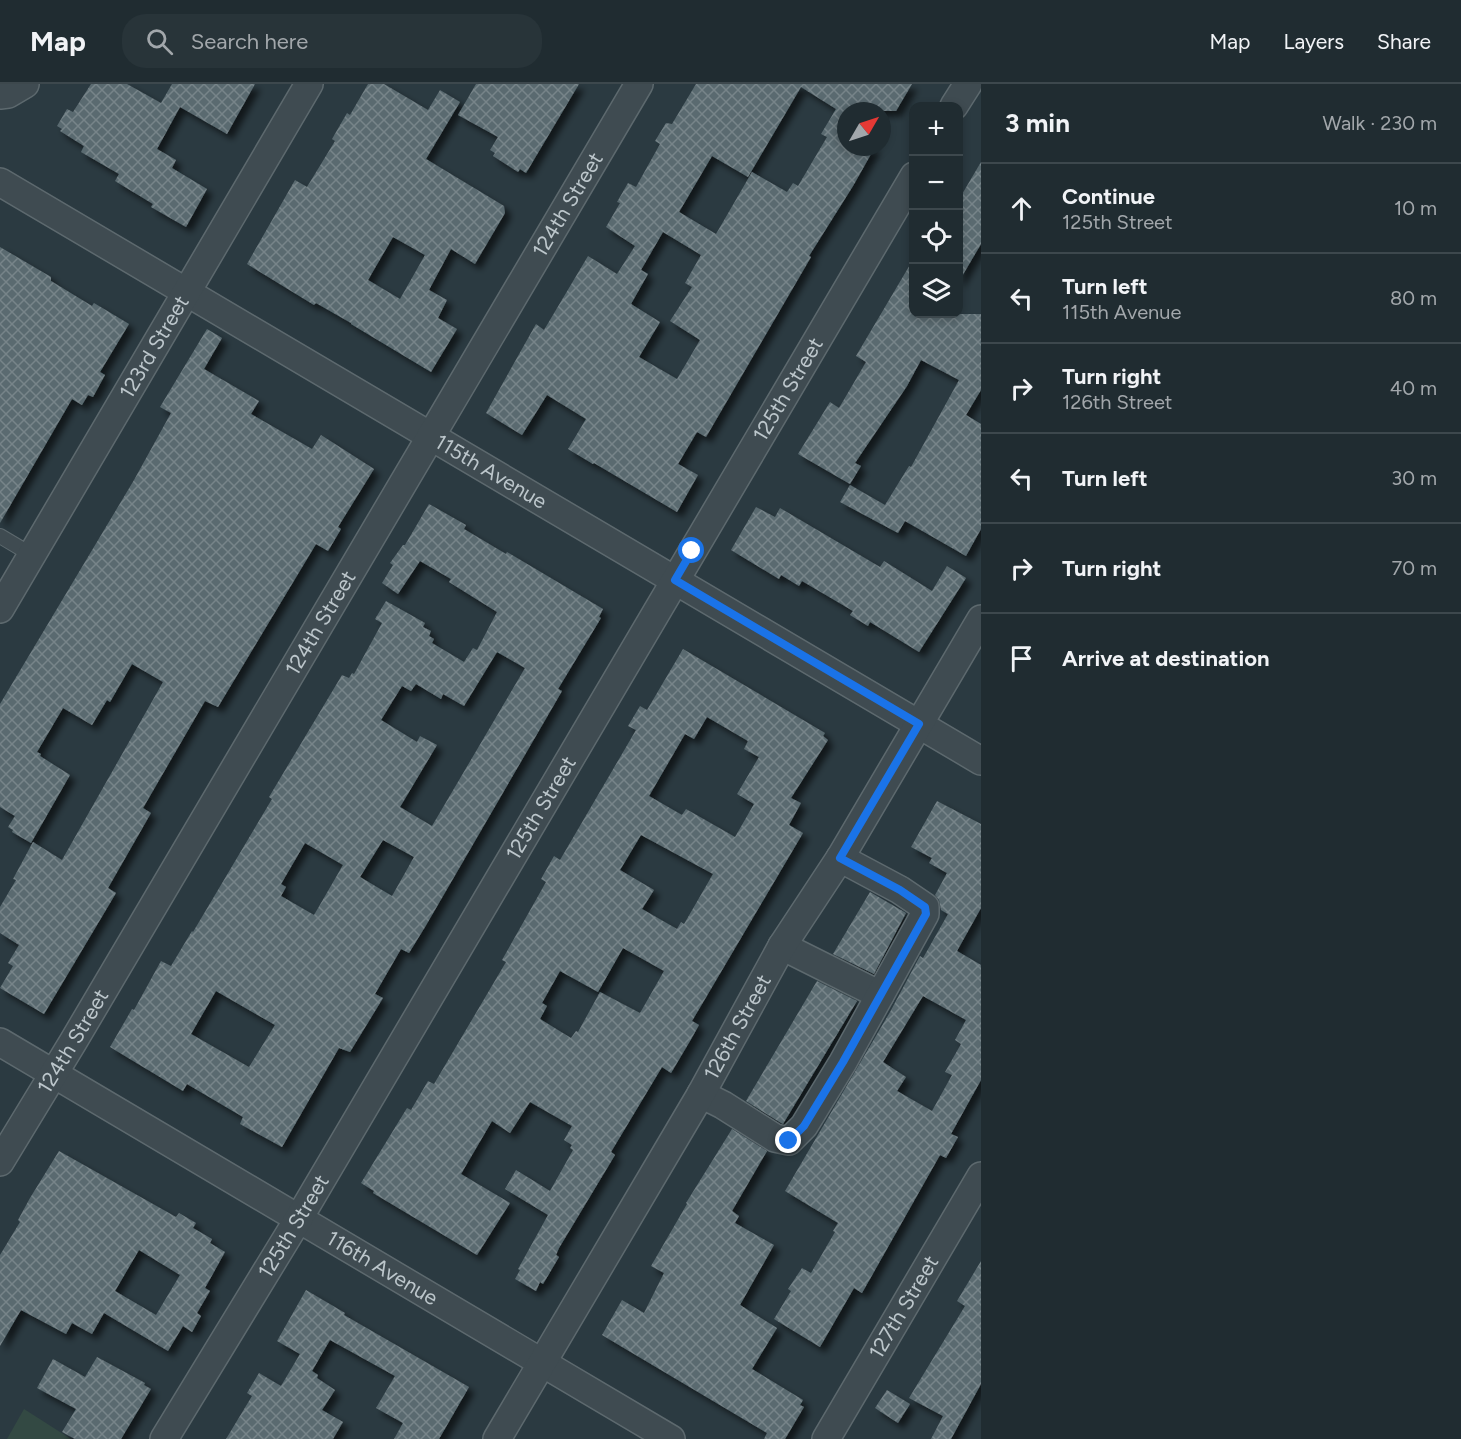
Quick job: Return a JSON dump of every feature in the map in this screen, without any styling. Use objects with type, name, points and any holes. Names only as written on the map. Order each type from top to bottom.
[{"type":"street","points":[[0,95],[8,94],[25,84]]},
{"type":"street","name":"123rd Street","points":[[0,609],[309,84]]},
{"type":"street","name":"124th Street","points":[[0,1162],[639,84]]},
{"type":"street","points":[[957,102],[968,84]]},
{"type":"street","name":"115th Avenue","points":[[0,182],[981,761]]},
{"type":"street","name":"125th Street","points":[[164,1439],[299,1218],[909,184]]},
{"type":"street","name":"126th Street","points":[[497,1439],[700,1095],[782,946],[840,858],[981,619]]},
{"type":"street","points":[[700,1095],[723,1105],[775,1138],[789,1141],[804,1126],[843,1062],[926,914],[925,907],[900,890],[840,858]]},
{"type":"street","points":[[782,946],[880,995]]},
{"type":"street","name":"116th Avenue","points":[[0,1042],[671,1439]]},
{"type":"street","name":"127th Street","points":[[826,1439],[981,1176]]},
{"type":"lane","points":[[0,536],[32,555]]},
{"type":"green space","points":[[24,1409],[71,1439],[7,1439]]},
{"type":"building","points":[[91,84],[127,84],[161,103],[172,84],[255,84],[227,134],[180,107],[157,149],[176,160],[172,168],[207,189],[186,227],[151,207],[153,204],[115,181],[119,174],[81,152],[84,146],[60,131],[62,129],[57,126],[67,109],[73,112]]},
{"type":"building","points":[[368,84],[384,84],[428,110],[440,90],[460,102],[426,159],[504,206],[505,213],[475,264],[451,249],[429,290],[447,300],[438,318],[457,329],[431,372],[247,264],[295,180],[307,187],[335,141],[332,139],[347,113],[350,115]],"holes":[[[393,237],[425,255],[400,299],[368,280]]]},
{"type":"building","points":[[476,84],[579,84],[526,173],[520,169],[518,172],[493,156],[495,153],[490,150],[498,137],[458,115]]},
{"type":"building","points":[[696,84],[912,84],[896,111],[891,111],[891,102],[837,102],[837,156],[870,156],[809,256],[811,257],[706,437],[697,432],[678,464],[698,475],[677,512],[568,449],[586,419],[547,395],[522,435],[486,413],[536,324],[544,330],[588,256],[617,274],[635,246],[606,227],[628,183],[636,187],[660,144],[655,141],[666,123],[672,124]],"holes":[[[801,87],[836,109],[821,134],[827,137],[798,186],[793,183],[787,192],[752,172],[716,234],[679,212],[712,156],[748,177]],[[663,232],[701,255],[685,283],[692,287],[670,321],[700,340],[677,379],[639,357],[660,322],[631,304],[648,274],[641,270]]]},
{"type":"building","points":[[981,162],[981,244],[963,275],[963,210],[963,193]]},
{"type":"building","points":[[0,247],[51,277],[51,281],[92,306],[94,303],[129,324],[100,372],[105,375],[93,397],[88,395],[82,405],[72,399],[0,523]]},
{"type":"building","points":[[909,266],[909,318],[963,318],[963,314],[981,314],[981,390],[966,415],[981,424],[981,529],[966,556],[905,521],[898,533],[840,502],[850,485],[885,505],[909,466],[911,467],[959,380],[921,360],[907,386],[855,463],[861,466],[850,484],[798,454],[830,402],[839,408],[866,362],[856,356]]},
{"type":"building","points":[[207,329],[222,338],[204,369],[259,401],[251,414],[312,449],[321,435],[374,469],[338,527],[341,529],[328,551],[316,544],[218,707],[205,701],[143,808],[151,813],[108,888],[116,893],[44,1014],[0,988],[13,966],[8,963],[19,945],[0,933],[0,907],[16,880],[13,879],[33,842],[62,860],[163,682],[132,664],[110,702],[107,700],[92,725],[63,708],[37,752],[70,775],[31,843],[12,832],[13,830],[8,827],[15,816],[0,807],[0,704],[134,480],[171,413],[160,407]]},
{"type":"building","points":[[429,504],[466,525],[464,529],[603,609],[599,617],[601,618],[558,689],[562,691],[425,927],[409,953],[401,949],[375,994],[383,998],[350,1052],[339,1048],[282,1147],[240,1124],[243,1117],[187,1084],[183,1091],[110,1047],[161,961],[171,966],[193,932],[272,799],[269,797],[342,675],[349,678],[352,673],[354,674],[382,623],[375,619],[386,601],[425,623],[423,627],[431,631],[429,636],[434,639],[432,643],[464,662],[473,648],[477,650],[497,612],[449,582],[451,579],[420,561],[398,594],[382,583],[393,565],[390,563],[405,545]],"holes":[[[497,652],[525,668],[432,826],[400,807],[437,745],[420,736],[417,742],[381,720],[402,686],[411,691],[416,684],[441,699],[443,694],[464,706]],[[383,840],[414,857],[392,896],[360,877]],[[305,843],[343,865],[314,915],[281,896],[286,887],[281,884]],[[216,991],[275,1025],[249,1067],[191,1034]]]},
{"type":"building","points":[[756,507],[775,517],[780,508],[880,567],[884,561],[932,591],[947,566],[966,578],[919,652],[870,622],[868,626],[850,615],[853,611],[802,581],[799,586],[781,575],[779,579],[731,550]]},
{"type":"building","points":[[683,649],[825,733],[823,736],[828,740],[791,798],[801,803],[789,825],[803,833],[692,1021],[699,1025],[690,1041],[671,1073],[662,1067],[611,1152],[615,1155],[559,1248],[556,1255],[559,1257],[543,1284],[540,1282],[536,1291],[515,1279],[520,1270],[518,1269],[548,1215],[505,1189],[516,1170],[550,1191],[573,1150],[570,1148],[572,1145],[564,1140],[572,1126],[530,1102],[510,1133],[492,1121],[461,1174],[510,1203],[477,1255],[373,1193],[374,1191],[361,1183],[407,1108],[411,1110],[428,1081],[434,1084],[506,962],[502,960],[546,882],[541,879],[554,856],[560,860],[636,730],[628,726],[640,706],[647,710]],"holes":[[[707,717],[748,741],[744,749],[759,757],[737,794],[754,804],[735,837],[686,809],[682,815],[649,796],[685,734],[694,739]],[[641,835],[713,874],[684,924],[681,922],[677,929],[642,909],[654,890],[620,870]],[[623,948],[664,971],[640,1013],[600,992],[578,1032],[576,1031],[571,1038],[540,1019],[547,1006],[542,1003],[560,971],[598,992]]]},
{"type":"building","points":[[937,801],[981,824],[981,908],[957,951],[981,965],[981,1080],[951,1134],[958,1137],[946,1158],[940,1155],[862,1293],[854,1288],[820,1347],[774,1319],[791,1291],[788,1289],[802,1268],[811,1273],[838,1223],[785,1191],[890,1012],[920,956],[923,958],[948,914],[941,910],[939,900],[935,895],[947,873],[929,863],[932,858],[911,847]],"holes":[[[923,996],[966,1020],[955,1040],[961,1044],[945,1072],[952,1075],[932,1111],[897,1091],[906,1077],[883,1062]]]},
{"type":"building","points":[[870,892],[906,913],[874,974],[833,954]]},
{"type":"building","points":[[817,981],[857,1001],[783,1124],[746,1101]]},
{"type":"building","points":[[732,1129],[767,1151],[732,1211],[739,1216],[735,1223],[774,1245],[740,1305],[777,1328],[752,1369],[803,1400],[800,1405],[804,1407],[785,1439],[764,1439],[767,1433],[602,1335],[622,1300],[644,1313],[664,1273],[651,1266],[686,1203]]},
{"type":"building","points":[[59,1151],[176,1217],[179,1213],[196,1223],[193,1228],[212,1239],[210,1243],[225,1252],[205,1288],[210,1291],[197,1313],[201,1316],[192,1332],[183,1326],[168,1351],[104,1313],[92,1334],[72,1323],[66,1334],[21,1310],[0,1346],[0,1255],[20,1222],[18,1220]],"holes":[[[139,1250],[180,1275],[156,1315],[115,1291]]]},
{"type":"building","points":[[981,1261],[981,1384],[951,1439],[931,1439],[943,1416],[909,1398],[965,1306],[957,1301]]},
{"type":"building","points":[[306,1290],[345,1313],[344,1315],[469,1387],[439,1439],[394,1439],[403,1423],[376,1408],[395,1376],[330,1340],[312,1371],[318,1375],[317,1378],[335,1390],[322,1410],[343,1422],[333,1439],[226,1439],[252,1396],[247,1393],[259,1373],[281,1386],[300,1354],[277,1341]]},
{"type":"building","points":[[97,1357],[145,1383],[144,1385],[151,1389],[121,1439],[75,1439],[62,1432],[76,1409],[37,1388],[53,1359],[85,1377]]},
{"type":"building","points":[[887,1390],[910,1404],[898,1423],[875,1408]]},
{"type":"route","points":[[692,551],[675,580],[919,724],[840,858],[900,890],[925,907],[926,914],[843,1062],[804,1126],[789,1141]]}]
